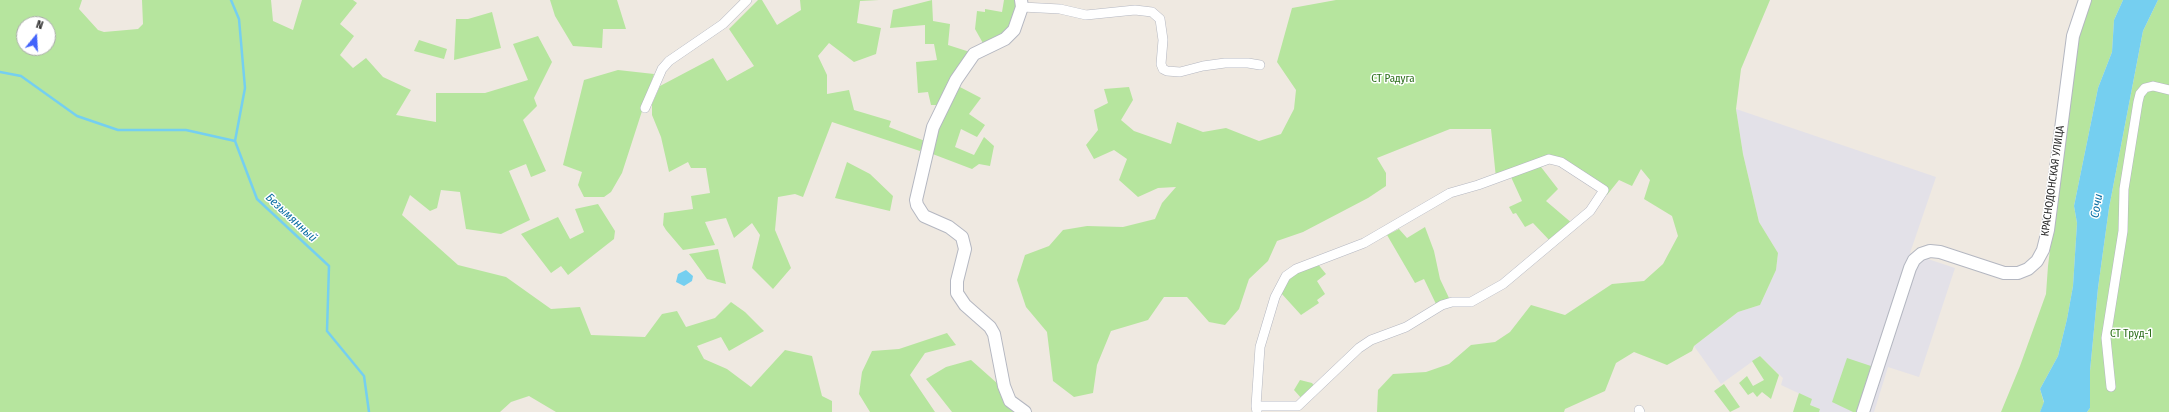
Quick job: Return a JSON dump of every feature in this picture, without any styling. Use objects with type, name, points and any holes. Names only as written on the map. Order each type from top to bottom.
[{"type":"street","points":[[645,108],[662,69],[669,61],[723,24],[747,0]]},
{"type":"street","name":"КРАСНОДОНСКАЯ УЛИЦА","points":[[1863,412],[1910,268],[1914,260],[1921,254],[1930,251],[1940,252],[2004,272],[2018,273],[2028,269],[2037,260],[2043,250],[2048,230],[2073,36],[2085,0]]},
{"type":"street","points":[[1025,412],[1010,401],[1004,386],[994,334],[990,327],[965,305],[957,293],[957,281],[965,250],[962,237],[949,227],[924,216],[917,205],[916,200],[933,127],[956,80],[974,54],[1005,39],[1014,30],[1021,4],[1086,15],[1134,10],[1152,12],[1160,19],[1163,40],[1161,64],[1163,69],[1167,71],[1180,72],[1203,66],[1225,63],[1248,63],[1260,65]]},
{"type":"street","points":[[2111,387],[2106,338],[2123,231],[2124,189],[2138,102],[2140,94],[2145,88],[2153,86],[2169,90]]},
{"type":"street","points":[[1549,159],[1561,162],[1604,190],[1590,211],[1503,284],[1471,302],[1452,302],[1442,305],[1412,324],[1371,340],[1359,348],[1298,406],[1256,409],[1260,347],[1275,297],[1286,276],[1296,268],[1364,243],[1450,193],[1478,185],[1549,159]]},
{"type":"shaded area","points":[[1736,109],[1936,177],[1910,253],[1955,268],[1919,377],[1888,367],[1874,412],[1819,412],[1820,409],[1810,405],[1811,399],[1781,385],[1783,378],[1760,356],[1721,384],[1694,346],[1738,312],[1760,305],[1776,270],[1778,253],[1759,222],[1743,154]]},
{"type":"green space","points":[[0,0],[82,0],[79,9],[98,30],[104,32],[138,29],[143,24],[142,0],[271,0],[273,21],[293,30],[302,0],[353,0],[357,3],[340,24],[354,36],[340,55],[353,68],[366,58],[383,77],[411,90],[396,115],[436,122],[436,93],[485,93],[528,80],[513,44],[538,36],[552,62],[534,98],[537,106],[523,120],[546,171],[531,177],[526,164],[509,171],[530,220],[501,234],[466,229],[460,192],[441,190],[437,208],[430,211],[410,195],[402,215],[458,265],[506,277],[551,309],[580,307],[591,335],[645,337],[662,314],[677,311],[686,327],[715,318],[731,302],[745,312],[764,331],[729,351],[721,337],[697,346],[704,359],[727,369],[751,387],[785,350],[812,356],[822,396],[832,401],[832,412],[556,412],[529,396],[511,402],[500,412],[0,412]]},
{"type":"green space","points":[[550,0],[617,0],[626,29],[603,29],[602,48],[573,46],[555,16]]},
{"type":"green space","points":[[758,0],[762,0],[777,25],[801,10],[800,0],[879,0],[860,1],[857,23],[881,28],[876,54],[854,62],[829,43],[818,56],[827,75],[827,94],[849,90],[854,110],[891,121],[889,127],[925,141],[920,151],[832,122],[803,197],[795,194],[778,197],[775,230],[791,268],[773,289],[752,268],[760,235],[752,223],[734,238],[726,218],[705,222],[715,245],[683,250],[666,230],[663,225],[664,213],[693,209],[691,196],[710,193],[706,168],[691,168],[688,162],[669,172],[661,137],[652,115],[652,104],[660,86],[713,58],[727,81],[754,66],[729,29]]},
{"type":"green space","points":[[932,0],[933,21],[950,24],[948,45],[973,53],[940,105],[931,105],[928,92],[918,93],[916,62],[937,60],[934,44],[925,44],[925,25],[890,28],[893,10]]},
{"type":"green space","points":[[1004,0],[1017,0],[1011,29],[984,45],[975,29],[977,11],[985,12],[985,9],[1002,12]]},
{"type":"green space","name":"СТ Радуга","points":[[1336,0],[1770,0],[1741,69],[1736,109],[1743,154],[1759,222],[1778,253],[1776,270],[1760,305],[1738,312],[1694,346],[1692,351],[1667,365],[1634,352],[1616,363],[1605,391],[1565,409],[1564,412],[1377,412],[1378,390],[1393,374],[1426,372],[1449,364],[1471,345],[1495,342],[1510,332],[1531,305],[1565,315],[1612,284],[1644,281],[1663,264],[1678,236],[1672,216],[1644,199],[1650,180],[1641,169],[1632,186],[1619,180],[1607,195],[1559,165],[1551,163],[1541,167],[1558,189],[1546,201],[1573,224],[1551,242],[1533,223],[1525,227],[1516,213],[1513,214],[1509,207],[1522,201],[1511,177],[1496,178],[1491,129],[1450,129],[1377,158],[1386,173],[1386,186],[1368,198],[1303,232],[1277,241],[1268,261],[1249,279],[1239,309],[1225,325],[1209,322],[1187,297],[1164,297],[1148,320],[1111,331],[1097,365],[1093,393],[1074,397],[1053,381],[1047,332],[1026,307],[1017,280],[1025,255],[1049,246],[1063,230],[1087,226],[1123,227],[1155,219],[1162,203],[1176,187],[1158,188],[1138,197],[1119,180],[1127,159],[1114,150],[1094,159],[1086,145],[1098,130],[1094,110],[1108,103],[1104,89],[1129,87],[1133,100],[1121,120],[1134,131],[1171,144],[1177,122],[1203,132],[1226,128],[1259,141],[1281,134],[1294,109],[1296,90],[1277,62],[1292,8]]},
{"type":"green space","points":[[2089,0],[2123,0],[2114,20],[2112,52],[2098,88],[2074,206],[2077,223],[2073,286],[2067,319],[2058,356],[2040,389],[2044,403],[2040,412],[2001,412],[2020,366],[2046,294],[2048,266],[2076,39]]},
{"type":"green space","name":"СТ Труд-1","points":[[2158,0],[2169,0],[2169,412],[2087,412],[2090,408],[2090,371],[2098,288],[2109,208],[2143,31]]},
{"type":"green space","points":[[492,12],[501,48],[454,60],[456,19],[468,19]]},
{"type":"green space","points":[[419,40],[447,49],[444,59],[414,51]]},
{"type":"green space","points":[[618,70],[654,74],[622,173],[611,192],[604,197],[584,197],[578,185],[582,172],[563,165],[584,80]]},
{"type":"green space","points":[[958,86],[981,98],[969,114],[985,125],[977,137],[961,129],[955,147],[974,155],[984,137],[994,146],[990,166],[979,164],[972,169],[930,153],[937,129]]},
{"type":"green space","points":[[847,162],[870,174],[893,196],[890,211],[835,198]]},
{"type":"green space","points":[[598,204],[615,231],[614,239],[568,275],[561,266],[551,273],[521,234],[558,217],[570,239],[584,232],[575,209]]},
{"type":"green space","points":[[1425,227],[1434,251],[1440,279],[1449,298],[1436,304],[1424,279],[1415,283],[1387,235],[1399,229],[1407,238]]},
{"type":"green space","points":[[718,249],[726,284],[707,279],[689,254]]},
{"type":"green space","points":[[1317,263],[1326,274],[1317,281],[1325,294],[1317,300],[1319,303],[1301,315],[1281,293],[1288,281],[1296,273]]},
{"type":"green space","points":[[947,333],[956,345],[925,353],[910,375],[935,412],[870,412],[859,394],[862,372],[872,351],[899,349]]},
{"type":"green space","points":[[1760,356],[1779,375],[1771,399],[1762,392],[1757,397],[1753,392],[1748,395],[1739,383],[1747,376],[1753,386],[1764,380],[1752,361]]},
{"type":"green space","points":[[1847,358],[1874,367],[1859,412],[1853,412],[1832,402]]},
{"type":"green space","points":[[971,360],[998,384],[1005,405],[1016,412],[952,412],[926,379],[946,367]]},
{"type":"green space","points":[[1300,380],[1312,383],[1315,387],[1302,399],[1294,390]]},
{"type":"green space","points":[[1724,384],[1740,407],[1730,412],[1714,391]]},
{"type":"green space","points":[[1799,393],[1812,399],[1810,405],[1820,409],[1819,412],[1793,412]]},
{"type":"water","name":"Сочи","points":[[2123,0],[2158,0],[2143,31],[2109,208],[2098,288],[2090,371],[2090,408],[2087,412],[2040,412],[2044,402],[2040,389],[2058,356],[2067,319],[2073,286],[2077,223],[2074,206],[2098,88],[2112,52],[2114,20]]},
{"type":"water","points":[[686,270],[693,276],[692,281],[684,286],[676,282],[678,274]]},
{"type":"waterway","name":"Безымянный","points":[[231,0],[239,19],[245,88],[235,141],[257,199],[329,266],[327,331],[364,376],[369,412]]},
{"type":"waterway","points":[[0,72],[21,76],[77,116],[118,130],[186,130],[235,141]]}]
